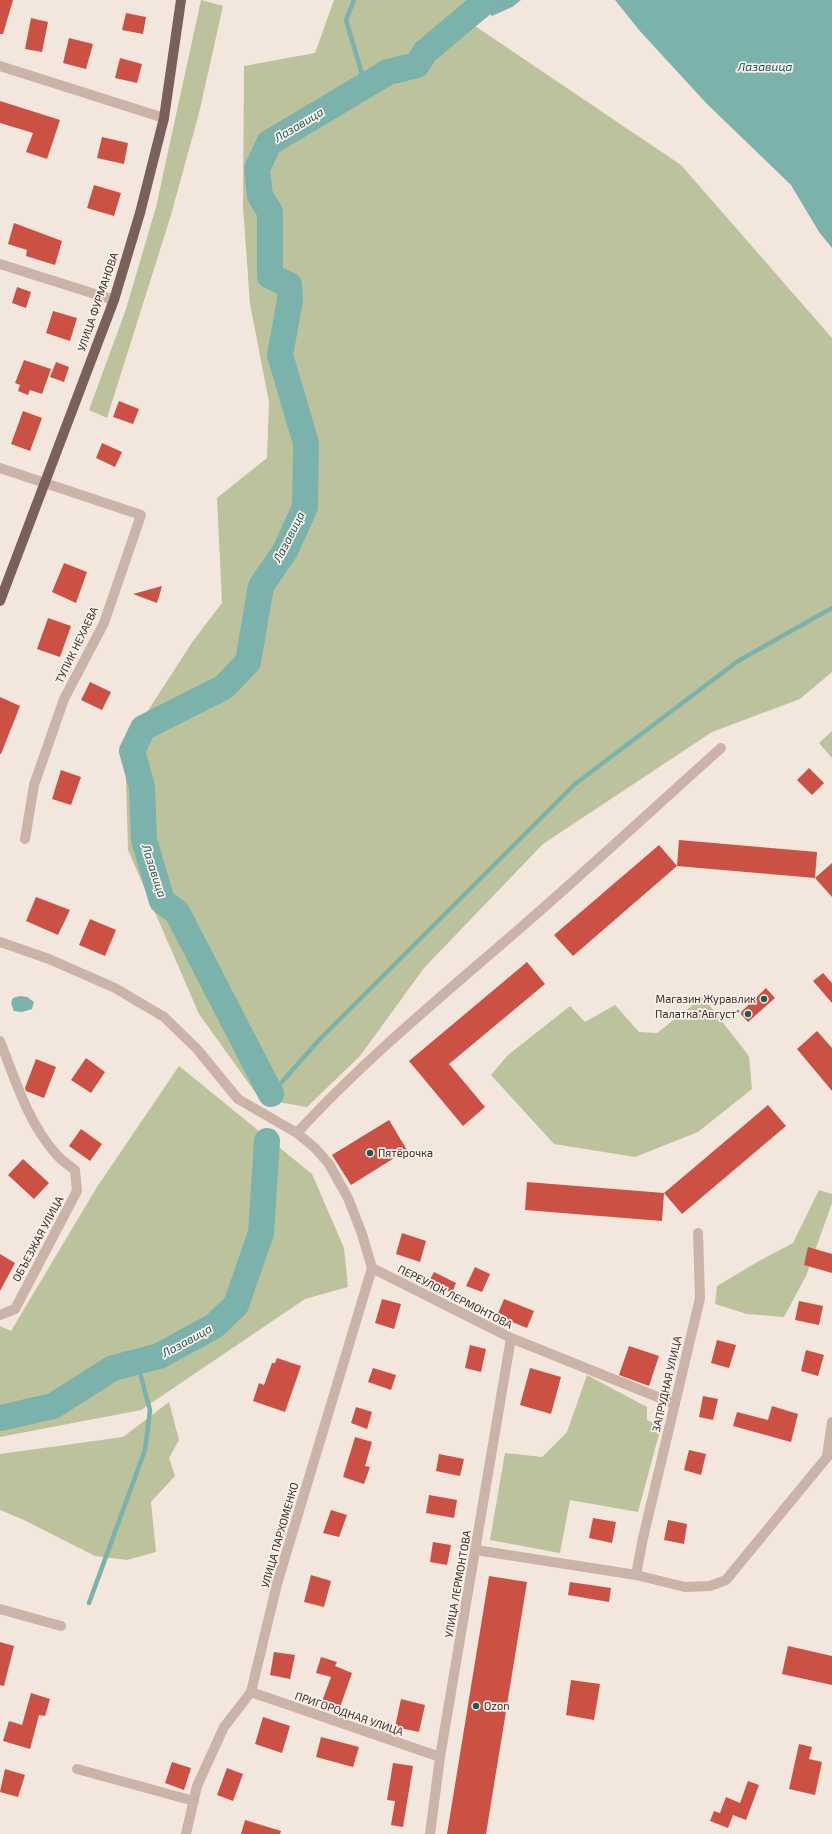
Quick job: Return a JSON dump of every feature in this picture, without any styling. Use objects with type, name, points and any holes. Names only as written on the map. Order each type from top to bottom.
[{"type":"main road","name":"УЛИЦА ФУРМАНОВА","points":[[0,601],[114,300],[140,213],[164,118],[180,0]]},
{"type":"street","points":[[0,66],[164,118]]},
{"type":"street","points":[[0,264],[114,300]]},
{"type":"street","points":[[0,468],[44,482]]},
{"type":"street","name":"ТУПИК НЕХАЕВА","points":[[26,840],[34,785],[59,713],[64,699],[104,623],[141,515],[44,482]]},
{"type":"street","points":[[297,1133],[324,1103],[377,1052],[519,929],[721,748]]},
{"type":"street","points":[[0,942],[49,959],[115,988],[164,1017],[197,1049],[238,1099],[297,1133],[315,1148],[329,1164],[348,1198],[362,1234],[372,1268]]},
{"type":"street","name":"ОБЪЕЗЖАЯ УЛИЦА","points":[[0,1041],[36,1127],[56,1154],[74,1170],[77,1191],[14,1309],[0,1315]]},
{"type":"street","name":"ЗАПРУДНАЯ УЛИЦА","points":[[636,1575],[643,1538],[700,1298],[698,1233]]},
{"type":"street","name":"ПЕРЕУЛОК ЛЕРМОНТОВА","points":[[372,1268],[511,1338],[675,1404]]},
{"type":"street","name":"УЛИЦА ПАРХОМЕНКО","points":[[186,1834],[197,1786],[224,1727],[251,1692],[277,1584],[372,1268]]},
{"type":"street","name":"УЛИЦА ЛЕРМОНТОВА","points":[[430,1834],[440,1757],[511,1338]]},
{"type":"street","points":[[476,1550],[636,1575],[685,1587],[710,1586],[726,1580],[830,1453],[832,1422]]},
{"type":"street","points":[[0,1609],[61,1626]]},
{"type":"street","name":"ПРИГОРОДНАЯ УЛИЦА","points":[[251,1692],[440,1757]]},
{"type":"street","points":[[78,1769],[194,1801]]},
{"type":"green space","points":[[201,0],[223,6],[199,113],[171,215],[107,418],[89,410],[126,309],[156,207]]},
{"type":"green space","points":[[334,0],[471,0],[472,24],[681,165],[832,338],[832,672],[800,699],[712,732],[543,844],[424,968],[360,1056],[307,1107],[260,1099],[199,1014],[128,850],[125,746],[193,641],[222,603],[217,498],[267,458],[269,402],[250,304],[243,207],[244,66],[315,53]]},
{"type":"green space","points":[[832,731],[832,758],[819,743]]},
{"type":"green space","points":[[703,997],[749,1056],[752,1089],[698,1132],[635,1157],[554,1144],[491,1075],[508,1055],[570,1006],[585,1022],[615,1005],[639,1032],[657,1033]]},
{"type":"green space","points":[[179,1066],[312,1174],[344,1248],[348,1287],[305,1299],[141,1410],[0,1437],[0,1326],[11,1331],[97,1187]]},
{"type":"green space","points":[[819,1190],[832,1194],[832,1203],[806,1276],[784,1317],[747,1314],[715,1304],[717,1286],[793,1243]]},
{"type":"green space","points":[[587,1375],[647,1407],[647,1420],[661,1427],[638,1512],[570,1500],[560,1553],[490,1540],[505,1453],[542,1457],[567,1432]]},
{"type":"green space","points":[[169,1402],[179,1440],[169,1458],[175,1476],[151,1502],[156,1552],[127,1560],[95,1556],[24,1520],[0,1510],[0,1454],[123,1437]]},
{"type":"water","points":[[473,0],[521,0],[512,7],[492,16]]},
{"type":"water","name":"Лазавица","points":[[615,0],[832,0],[832,248],[819,232],[791,185],[706,103],[639,30]]},
{"type":"water","points":[[20,996],[27,997],[34,1002],[32,1009],[22,1012],[14,1011],[11,1003],[13,998]]},
{"type":"building","points":[[0,0],[13,0],[3,34],[0,34]]},
{"type":"building","points":[[126,13],[146,17],[143,34],[122,30]]},
{"type":"building","points":[[31,18],[48,22],[42,52],[25,49]]},
{"type":"building","points":[[69,38],[93,44],[86,69],[63,63]]},
{"type":"building","points":[[120,58],[142,64],[137,83],[115,78]]},
{"type":"building","points":[[0,101],[60,120],[47,159],[26,152],[33,133],[0,123]]},
{"type":"building","points":[[102,137],[128,143],[124,164],[97,158]]},
{"type":"building","points":[[94,185],[121,193],[114,216],[87,208]]},
{"type":"building","points":[[14,223],[62,241],[55,265],[26,256],[27,250],[8,244]]},
{"type":"building","points":[[17,287],[31,292],[26,308],[12,303]]},
{"type":"building","points":[[53,311],[77,318],[70,341],[46,333]]},
{"type":"building","points":[[24,360],[51,369],[42,394],[30,390],[28,395],[18,391],[20,385],[15,383]]},
{"type":"building","points":[[56,362],[69,367],[64,382],[50,377]]},
{"type":"building","points":[[119,401],[139,409],[133,424],[113,417]]},
{"type":"building","points":[[23,411],[42,418],[30,451],[11,444]]},
{"type":"building","points":[[102,443],[122,452],[115,467],[96,458]]},
{"type":"building","points":[[64,563],[87,572],[76,603],[52,592]]},
{"type":"building","points":[[162,586],[157,603],[133,594]]},
{"type":"building","points":[[48,618],[71,626],[60,657],[37,649]]},
{"type":"building","points":[[90,682],[111,692],[102,710],[81,700]]},
{"type":"building","points":[[0,697],[20,706],[1,754],[0,754]]},
{"type":"building","points":[[809,768],[824,783],[812,795],[797,780]]},
{"type":"building","points":[[61,770],[81,777],[71,805],[52,799]]},
{"type":"building","points":[[679,840],[817,852],[815,878],[677,866]]},
{"type":"building","points":[[659,845],[677,866],[573,956],[554,935]]},
{"type":"building","points":[[832,863],[832,897],[815,878]]},
{"type":"building","points":[[36,897],[70,910],[58,935],[26,921]]},
{"type":"building","points":[[90,919],[116,930],[105,956],[79,945]]},
{"type":"building","points":[[527,962],[545,984],[449,1064],[485,1107],[463,1126],[409,1061]]},
{"type":"building","points":[[823,973],[832,983],[832,1003],[813,981]]},
{"type":"building","points":[[766,988],[775,998],[748,1022],[740,1013]]},
{"type":"building","points":[[817,1031],[832,1048],[832,1091],[797,1049]]},
{"type":"building","points":[[86,1058],[105,1072],[91,1093],[71,1080]]},
{"type":"building","points":[[36,1059],[56,1067],[44,1098],[26,1091],[25,1088]]},
{"type":"building","points":[[768,1105],[786,1126],[682,1214],[664,1193]]},
{"type":"building","name":"Пятёрочка","points":[[389,1120],[407,1150],[351,1185],[332,1155]]},
{"type":"building","points":[[81,1129],[102,1144],[90,1161],[69,1146]]},
{"type":"building","points":[[23,1159],[49,1183],[34,1199],[8,1175]]},
{"type":"building","points":[[527,1182],[664,1193],[662,1221],[525,1210]]},
{"type":"building","points":[[402,1233],[426,1241],[420,1262],[396,1254]]},
{"type":"building","points":[[808,1247],[832,1254],[832,1273],[804,1265]]},
{"type":"building","points":[[0,1254],[15,1263],[0,1291]]},
{"type":"building","points":[[475,1267],[490,1274],[482,1292],[466,1286]]},
{"type":"building","points":[[434,1272],[456,1283],[452,1293],[429,1281]]},
{"type":"building","points":[[382,1299],[401,1304],[394,1329],[375,1323]]},
{"type":"building","points":[[504,1299],[534,1311],[527,1328],[497,1316]]},
{"type":"building","points":[[799,1301],[823,1306],[819,1325],[795,1320]]},
{"type":"building","points":[[717,1340],[736,1345],[729,1368],[711,1363]]},
{"type":"building","points":[[470,1345],[486,1349],[481,1372],[465,1368]]},
{"type":"building","points":[[629,1346],[659,1356],[649,1386],[619,1375]]},
{"type":"building","points":[[806,1350],[824,1355],[818,1376],[801,1371]]},
{"type":"building","points":[[277,1358],[301,1366],[285,1412],[253,1401],[259,1383],[264,1385],[272,1363],[275,1363]]},
{"type":"building","points":[[373,1368],[396,1375],[391,1390],[368,1382]]},
{"type":"building","points":[[530,1368],[561,1377],[551,1414],[520,1405]]},
{"type":"building","points":[[703,1396],[718,1399],[713,1420],[699,1417]]},
{"type":"building","points":[[772,1406],[798,1414],[791,1442],[733,1426],[737,1412],[768,1420]]},
{"type":"building","points":[[356,1407],[372,1412],[367,1429],[351,1423]]},
{"type":"building","points":[[355,1437],[372,1442],[365,1466],[370,1467],[364,1484],[343,1477]]},
{"type":"building","points":[[689,1450],[706,1454],[701,1475],[684,1470]]},
{"type":"building","points":[[439,1454],[464,1459],[460,1476],[436,1471]]},
{"type":"building","points":[[429,1495],[457,1500],[454,1518],[426,1513]]},
{"type":"building","points":[[331,1510],[347,1515],[339,1537],[323,1533]]},
{"type":"building","points":[[593,1518],[616,1522],[612,1543],[589,1538]]},
{"type":"building","points":[[668,1520],[687,1524],[684,1544],[664,1540]]},
{"type":"building","points":[[433,1542],[451,1545],[447,1565],[430,1562]]},
{"type":"building","points":[[311,1575],[331,1581],[324,1607],[304,1602]]},
{"type":"building","points":[[489,1576],[527,1582],[486,1834],[447,1834]]},
{"type":"building","points":[[570,1582],[611,1588],[609,1602],[568,1595]]},
{"type":"building","points":[[0,1642],[14,1646],[4,1686],[0,1685]]},
{"type":"building","points":[[788,1646],[832,1656],[832,1685],[782,1674]]},
{"type":"building","points":[[274,1652],[295,1655],[290,1679],[270,1675]]},
{"type":"building","points":[[321,1657],[337,1662],[335,1666],[352,1673],[339,1710],[321,1704],[331,1677],[316,1673]]},
{"type":"building","points":[[571,1680],[600,1684],[594,1720],[566,1715]]},
{"type":"building","points":[[31,1693],[50,1699],[45,1716],[39,1715],[30,1749],[3,1741],[9,1721],[22,1725]]},
{"type":"building","points":[[401,1699],[425,1705],[419,1732],[395,1727]]},
{"type":"building","points":[[263,1717],[290,1726],[282,1753],[255,1744]]},
{"type":"building","points":[[321,1737],[359,1747],[353,1767],[316,1757]]},
{"type":"building","points":[[799,1744],[812,1747],[809,1759],[822,1762],[815,1795],[789,1789]]},
{"type":"building","points":[[172,1762],[191,1768],[184,1790],[165,1783]]},
{"type":"building","points":[[393,1763],[413,1766],[403,1827],[391,1825],[395,1801],[387,1800]]},
{"type":"building","points":[[227,1768],[243,1774],[233,1801],[217,1795]]},
{"type":"building","points":[[5,1769],[25,1775],[18,1797],[0,1792]]},
{"type":"building","points":[[748,1781],[759,1785],[746,1820],[733,1815],[728,1828],[710,1821],[714,1811],[720,1813],[726,1797],[740,1803]]},
{"type":"building","points":[[245,1820],[281,1831],[280,1834],[241,1834]]},
{"type":"waterway","points":[[354,0],[346,20],[365,84]]},
{"type":"waterway","name":"Лазавица","points":[[271,1094],[177,912],[162,901],[144,840],[142,787],[132,751],[143,728],[224,687],[248,662],[261,586],[285,551],[305,507],[306,443],[280,355],[290,300],[289,285],[270,276],[270,212],[260,196],[257,169],[269,143],[388,72],[417,65],[425,52],[487,0]]},
{"type":"waterway","points":[[271,1094],[321,1038],[575,784],[738,661],[832,608]]},
{"type":"waterway","name":"Лазавица","points":[[0,1418],[53,1406],[113,1368],[159,1356],[214,1326],[236,1305],[261,1233],[267,1141]]},
{"type":"waterway","points":[[89,1603],[145,1450],[150,1410],[137,1362]]},
{"type":"place","name":"Магазин Журавлик","points":[[764,999]]},
{"type":"place","name":"Палатка\"Август\"","points":[[748,1014]]},
{"type":"place","name":"Пятёрочка","points":[[370,1153]]},
{"type":"place","name":"Ozon","points":[[476,1706]]}]
